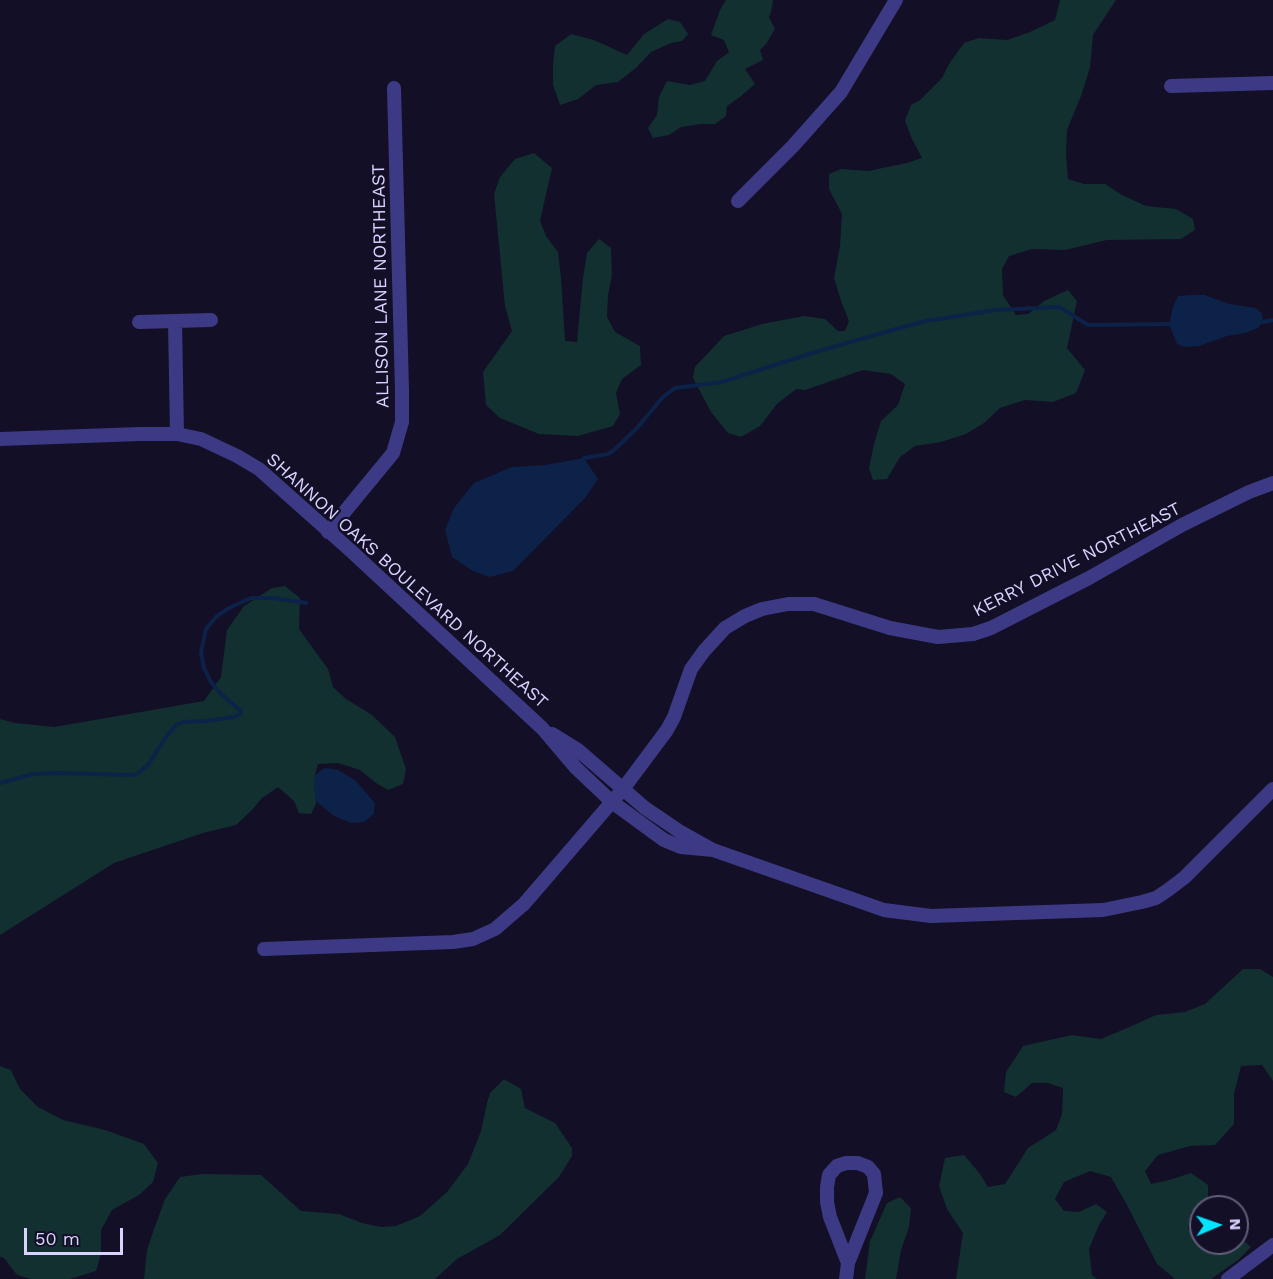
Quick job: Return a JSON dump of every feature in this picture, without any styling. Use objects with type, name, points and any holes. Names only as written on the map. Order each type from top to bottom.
[{"type":"street","points":[[738,201],[794,146],[841,92],[896,0]]},
{"type":"street","points":[[1172,86],[1273,83]]},
{"type":"street","name":"ALLISON LANE NORTHEAST","points":[[328,532],[393,453],[402,422],[394,88]]},
{"type":"street","points":[[139,322],[211,320]]},
{"type":"street","points":[[175,321],[177,434]]},
{"type":"street","name":"SHANNON OAKS BOULEVARD NORTHEAST","points":[[0,439],[177,434],[201,439],[237,456],[259,469],[358,558],[542,728],[576,768],[612,802],[664,840],[681,847],[713,850]]},
{"type":"street","name":"KERRY DRIVE NORTHEAST","points":[[264,950],[453,942],[473,939],[495,929],[524,904],[623,789],[667,730],[691,669],[725,628],[745,616],[762,609],[788,604],[814,604],[890,628],[938,638],[973,634],[991,628],[1089,578],[1182,525],[1249,492],[1273,483]]},
{"type":"street","name":"SHANNON OAKS BOULEVARD NORTHEAST","points":[[542,728],[578,750],[645,808],[713,850],[884,910],[931,916],[1103,910],[1156,898],[1195,868],[1273,789]]},
{"type":"street","points":[[846,1279],[848,1263],[876,1193],[874,1174],[868,1167],[858,1163],[837,1166],[829,1175],[827,1187],[830,1217],[848,1263]]},
{"type":"street","points":[[1228,1279],[1273,1245]]},
{"type":"green space","points":[[726,0],[773,0],[769,17],[775,29],[760,50],[763,60],[745,69],[755,84],[727,106],[726,116],[715,124],[681,127],[669,135],[653,138],[648,128],[657,115],[659,97],[667,81],[690,85],[705,81],[717,61],[729,52],[724,40],[711,35]]},
{"type":"green space","points":[[1060,0],[1116,0],[1093,35],[1090,68],[1067,130],[1068,179],[1084,184],[1105,184],[1146,206],[1176,209],[1193,219],[1195,230],[1181,239],[1107,240],[1065,250],[1032,249],[1009,256],[1002,269],[1003,295],[1016,315],[1028,314],[1044,301],[1068,290],[1077,301],[1067,348],[1085,370],[1076,393],[1053,402],[1025,400],[1000,408],[984,423],[966,434],[941,442],[915,446],[900,457],[887,479],[873,480],[869,468],[881,421],[898,405],[905,384],[891,374],[863,370],[805,390],[796,389],[777,404],[760,426],[741,437],[728,433],[711,412],[693,378],[695,367],[724,336],[762,324],[804,316],[825,319],[838,331],[845,331],[849,321],[834,278],[840,246],[842,214],[829,189],[829,174],[841,169],[868,171],[922,158],[905,121],[911,105],[920,100],[942,78],[964,43],[979,38],[1007,40],[1030,32],[1055,20]]},
{"type":"green space","points":[[668,19],[680,22],[688,34],[682,41],[651,52],[618,82],[596,85],[578,99],[560,105],[553,85],[555,46],[571,34],[594,40],[627,55],[644,34]]},
{"type":"green space","points":[[534,153],[552,168],[540,221],[546,236],[558,252],[565,341],[577,342],[587,253],[599,239],[611,248],[612,275],[607,317],[615,332],[640,346],[641,365],[622,379],[616,393],[620,414],[613,426],[578,436],[539,434],[500,418],[486,405],[483,372],[512,331],[505,306],[494,194],[500,177],[515,159]]},
{"type":"green space","points":[[285,586],[300,598],[299,629],[328,669],[333,687],[346,699],[372,715],[395,737],[406,769],[403,784],[388,790],[360,770],[338,763],[318,764],[315,775],[316,804],[311,814],[299,813],[294,801],[278,787],[262,798],[236,825],[203,833],[114,863],[0,935],[0,719],[54,727],[204,701],[221,677],[227,630],[244,606],[272,588]]},
{"type":"green space","points":[[1243,969],[1260,969],[1273,977],[1273,1081],[1262,1065],[1241,1066],[1234,1094],[1234,1124],[1215,1145],[1190,1146],[1158,1155],[1145,1171],[1151,1184],[1191,1173],[1208,1185],[1208,1195],[1189,1195],[1189,1255],[1243,1255],[1211,1279],[1175,1279],[1157,1264],[1111,1177],[1090,1171],[1064,1182],[1055,1199],[1064,1211],[1079,1212],[1096,1204],[1107,1212],[1089,1249],[1092,1275],[1097,1279],[956,1279],[963,1233],[947,1209],[939,1186],[945,1158],[964,1155],[988,1187],[1005,1184],[1028,1148],[1056,1130],[1062,1114],[1063,1088],[1048,1083],[1032,1083],[1016,1097],[1004,1092],[1006,1072],[1023,1046],[1072,1035],[1101,1039],[1156,1015],[1185,1012],[1205,1004]]},
{"type":"green space","points":[[0,1066],[11,1070],[20,1089],[38,1107],[63,1120],[105,1130],[144,1144],[158,1163],[153,1182],[139,1195],[112,1210],[101,1230],[101,1254],[96,1271],[70,1279],[31,1279],[17,1275],[4,1258],[0,1257]]},
{"type":"green space","points":[[504,1079],[521,1089],[525,1108],[555,1123],[572,1148],[572,1156],[559,1177],[500,1235],[457,1259],[435,1279],[144,1279],[147,1250],[153,1232],[165,1199],[180,1177],[202,1174],[261,1175],[301,1211],[339,1214],[381,1227],[396,1226],[420,1216],[447,1192],[468,1164],[481,1131],[490,1093]]},
{"type":"green space","points":[[900,1197],[911,1208],[909,1227],[901,1250],[896,1279],[865,1279],[870,1241],[887,1203]]},
{"type":"water","points":[[1205,295],[1229,304],[1256,308],[1262,314],[1263,322],[1258,328],[1245,333],[1227,336],[1199,346],[1185,347],[1177,344],[1169,324],[1173,307],[1178,296]]},
{"type":"water","points":[[584,458],[598,479],[585,498],[513,571],[490,577],[473,571],[452,557],[445,530],[454,508],[474,483],[512,467],[545,465]]},
{"type":"water","points":[[325,768],[338,770],[355,780],[375,803],[374,814],[364,822],[351,823],[334,816],[316,801],[315,775]]},
{"type":"waterway","points":[[584,458],[608,454],[614,450],[637,428],[663,397],[675,388],[722,382],[812,353],[926,321],[996,310],[1059,307],[1088,325],[1169,324]]},
{"type":"waterway","points":[[1263,322],[1273,320]]},
{"type":"waterway","points":[[0,783],[33,774],[137,774],[148,765],[176,725],[183,722],[234,717],[240,714],[241,711],[211,682],[204,668],[201,653],[206,629],[216,617],[229,608],[251,598],[274,598],[306,603]]}]
